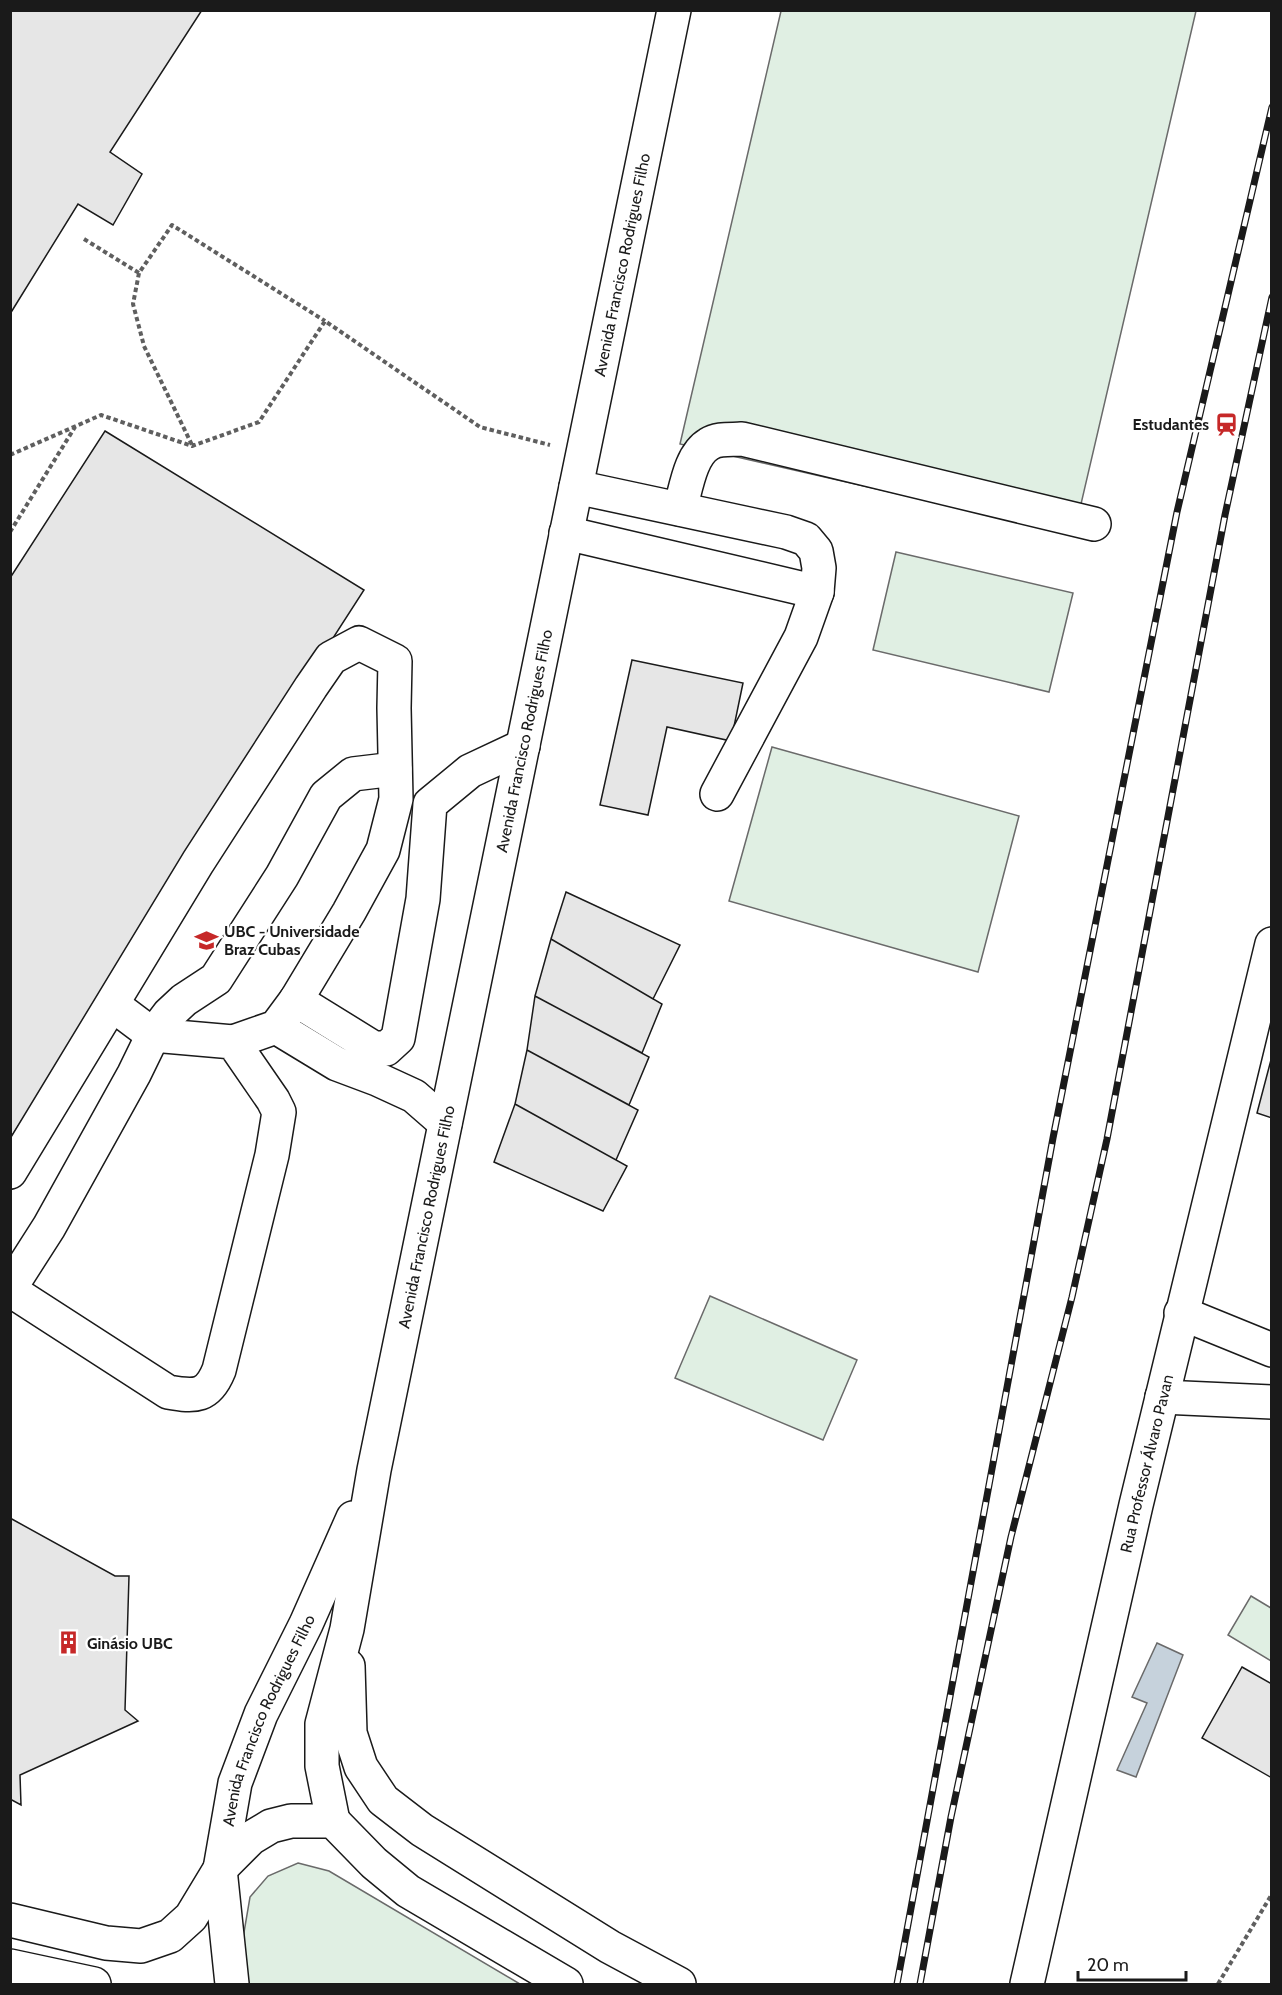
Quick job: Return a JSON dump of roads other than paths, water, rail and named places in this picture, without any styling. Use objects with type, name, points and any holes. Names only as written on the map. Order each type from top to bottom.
[{"type":"main road","name":"Avenida Francisco Rodrigues Filho","points":[[333,1821],[322,1766],[322,1724],[347,1629],[374,1470],[674,10]]},
{"type":"main road","points":[[680,509],[698,455],[708,444],[742,439],[1094,524]]},
{"type":"main road","points":[[576,487],[786,532],[806,539],[816,551],[819,568],[817,592],[801,637],[717,794]]},
{"type":"main road","points":[[567,533],[817,592]]},
{"type":"main road","points":[[10,1172],[198,862],[331,658],[359,643],[395,661],[396,798],[383,850],[296,1000],[276,1027],[233,1042],[153,1035],[113,1005]]},
{"type":"main road","points":[[296,1000],[372,1047],[386,1049],[398,1038],[423,899],[430,804],[470,771],[523,746]]},
{"type":"main road","points":[[233,1042],[279,1112],[272,1155],[219,1370],[212,1386],[201,1393],[186,1396],[168,1392],[10,1289],[49,1227],[134,1074],[153,1035],[176,1007],[216,979],[282,876],[326,796],[353,774],[395,769]]},
{"type":"main road","name":"Rua Professor Álvaro Pavan","points":[[1027,1984],[1136,1504],[1272,944]]},
{"type":"main road","points":[[276,1027],[337,1064],[414,1096],[445,1123]]},
{"type":"main road","points":[[1181,1313],[1272,1350]]},
{"type":"main road","points":[[1162,1396],[1272,1402]]},
{"type":"main road","name":"Avenida Francisco Rodrigues Filho","points":[[232,1984],[220,1869],[235,1783],[261,1714],[306,1624],[374,1470]]},
{"type":"main road","points":[[347,1629],[350,1733],[361,1767],[383,1800],[422,1830],[610,1947],[679,1984]]},
{"type":"main road","points":[[10,1920],[106,1943],[141,1946],[170,1936],[191,1917],[220,1869],[251,1838],[271,1826],[291,1821],[333,1821],[374,1863],[408,1891],[566,1984]]},
{"type":"main road","points":[[10,1966],[94,1984]]},
{"type":"railway","points":[[897,1984],[1053,1138],[1177,512],[1272,107]]},
{"type":"railway","points":[[920,1984],[951,1817],[1011,1537],[1072,1297],[1107,1139],[1225,515],[1272,297]]},
{"type":"place","name":"Estudantes","points":[[1227,424]]},
{"type":"place","name":"UBC - Universidade Braz Cubas","points":[[206,940]]},
{"type":"place","name":"Ginásio UBC","points":[[69,1643]]}]
